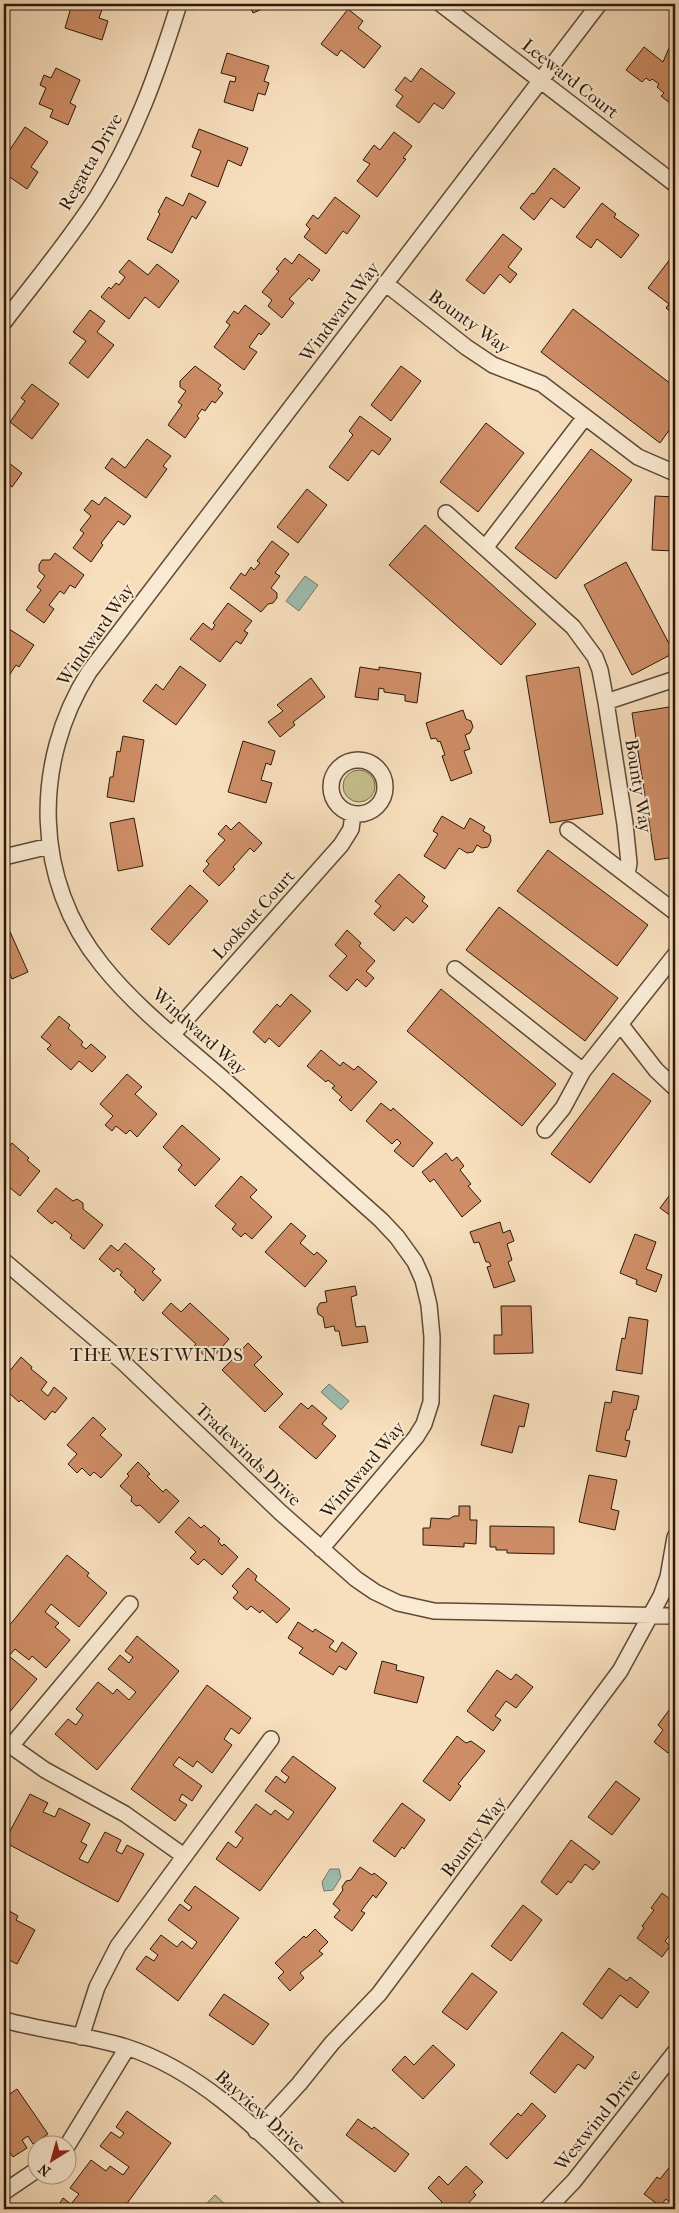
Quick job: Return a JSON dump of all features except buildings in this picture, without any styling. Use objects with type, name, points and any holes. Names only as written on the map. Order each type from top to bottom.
[{"type":"street","name":"Regatta Drive","points":[[4,322],[82,219],[124,150],[146,101],[179,4]]},
{"type":"street","name":"Leeward Court","points":[[441,4],[675,184]]},
{"type":"street","name":"Windward Way","points":[[322,1549],[416,1437],[424,1424],[431,1402],[432,1389],[431,1317],[423,1280],[411,1255],[381,1220],[116,981],[88,947],[77,928],[60,888],[50,846],[48,799],[53,756],[66,714],[86,676],[599,4]]},
{"type":"street","name":"Bounty Way","points":[[385,283],[466,347],[493,365],[542,384],[638,457],[675,472]]},
{"type":"street","points":[[485,548],[585,417]]},
{"type":"street","name":"Bounty Way","points":[[446,513],[580,634],[595,657],[600,670],[606,702],[628,848],[629,863],[627,875]]},
{"type":"street","points":[[606,702],[675,679]]},
{"type":"street","name":"Lookout Court","points":[[173,1034],[341,845],[351,829],[353,814]]},
{"type":"street","points":[[568,830],[675,912]]},
{"type":"street","points":[[4,857],[50,846]]},
{"type":"street","points":[[545,1130],[563,1108],[583,1071],[675,955]]},
{"type":"street","points":[[455,969],[583,1071]]},
{"type":"street","points":[[621,1025],[656,1070],[675,1088]]},
{"type":"street","name":"Tradewinds Drive","points":[[7,1270],[124,1363],[280,1512],[370,1589],[398,1603],[422,1610],[675,1616]]},
{"type":"street","name":"Bounty Way","points":[[256,2131],[297,2086],[332,2043],[379,1994],[620,1671],[652,1616],[668,1576],[675,1537]]},
{"type":"street","points":[[130,1604],[7,1744],[44,1770],[125,1814],[184,1856]]},
{"type":"street","points":[[81,2037],[97,1987],[116,1950],[271,1739]]},
{"type":"street","name":"Bayview Drive","points":[[4,2020],[127,2048],[159,2061],[197,2081],[218,2096],[338,2209]]},
{"type":"street","points":[[74,2136],[127,2048]]},
{"type":"street","name":"Westwind Drive","points":[[547,2209],[574,2181],[675,2052]]},
{"type":"street","points":[[4,2192],[28,2176]]},
{"type":"shaded area","points":[[305,576],[318,585],[299,611],[286,601]]},
{"type":"shaded area","points":[[359,770],[371,774],[375,786],[371,798],[359,802],[347,798],[343,786],[347,774]]},
{"type":"shaded area","points":[[329,1384],[349,1401],[341,1410],[321,1392]]},
{"type":"shaded area","points":[[330,1869],[339,1869],[341,1877],[333,1890],[324,1891],[322,1882]]},
{"type":"shaded area","points":[[215,2195],[230,2209],[201,2209]]},
{"type":"district","name":"THE WESTWINDS","points":[[157,1355]]}]
